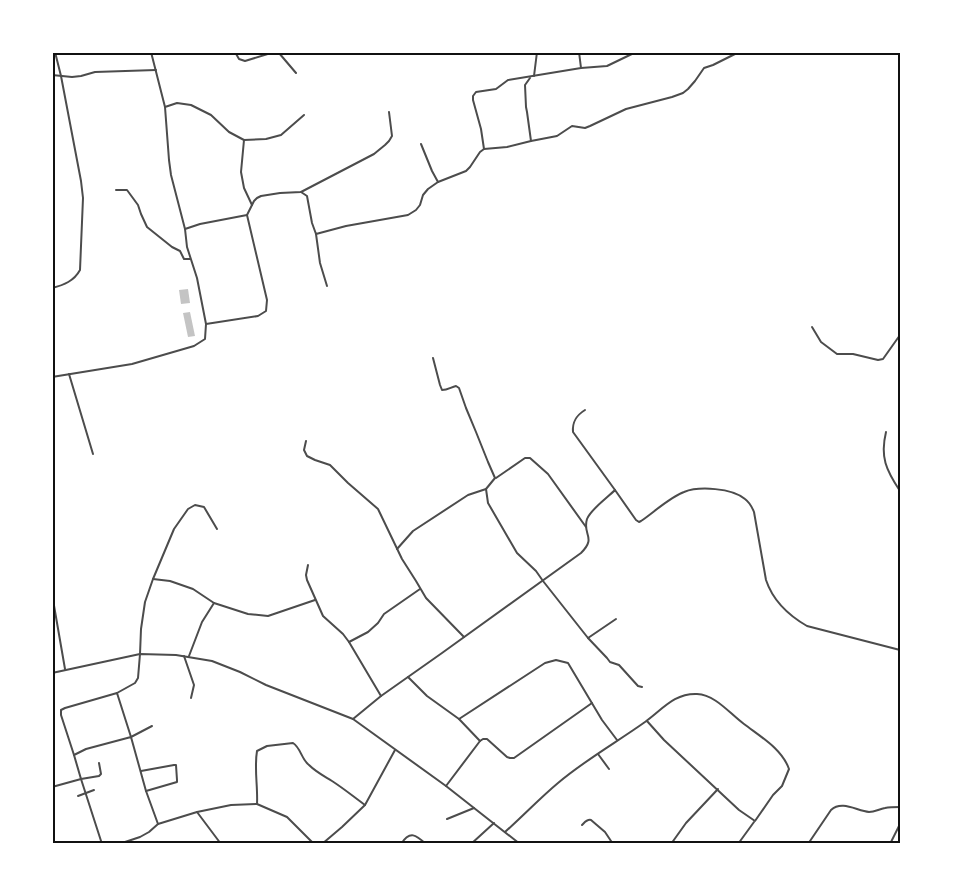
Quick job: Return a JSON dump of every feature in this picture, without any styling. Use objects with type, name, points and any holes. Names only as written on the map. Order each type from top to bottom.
[{"type":"street","points":[[52,288],[72,280],[80,270],[82,189],[61,76],[54,52]]},
{"type":"street","points":[[52,377],[132,364],[194,346],[205,339],[206,324],[197,278],[186,247],[185,229],[169,160],[164,107],[151,52]]},
{"type":"street","points":[[235,52],[239,59],[245,61],[270,53],[279,54],[296,73]]},
{"type":"street","points":[[534,76],[537,52]]},
{"type":"street","points":[[579,52],[581,68]]},
{"type":"street","points":[[484,149],[473,100],[474,93],[496,88],[508,80],[581,68],[607,66],[636,52]]},
{"type":"street","points":[[316,234],[412,213],[420,205],[426,192],[438,182],[466,171],[484,149],[556,136],[572,126],[585,128],[626,109],[672,97],[688,88],[704,68],[739,52]]},
{"type":"street","points":[[52,75],[81,76],[95,72],[156,70]]},
{"type":"street","points":[[531,76],[525,85],[531,140]]},
{"type":"street","points":[[164,107],[176,103],[190,105],[211,115],[229,132],[244,140],[281,136],[304,115]]},
{"type":"street","points":[[206,324],[258,316],[266,311],[267,300],[247,214],[257,198],[280,192],[301,192],[374,154],[392,136],[389,112]]},
{"type":"street","points":[[244,140],[241,172],[244,188],[252,205]]},
{"type":"street","points":[[420,144],[438,182]]},
{"type":"street","points":[[116,190],[127,190],[138,204],[147,227],[172,248],[180,251],[184,259],[190,259]]},
{"type":"street","points":[[301,192],[307,196],[316,234],[320,263],[327,286]]},
{"type":"street","points":[[185,229],[247,214]]},
{"type":"street","points":[[812,328],[820,342],[837,354],[853,354],[878,360],[884,359],[900,335]]},
{"type":"street","points":[[433,358],[442,390],[456,386],[459,388],[495,478]]},
{"type":"street","points":[[70,374],[93,454]]},
{"type":"street","points":[[585,410],[575,418],[574,432],[636,520],[641,521],[682,492],[702,488],[735,493],[744,498],[751,505],[754,512],[769,589],[794,619],[807,626],[900,650]]},
{"type":"street","points":[[886,432],[883,446],[885,461],[900,491]]},
{"type":"street","points":[[306,441],[304,450],[307,456],[330,466],[378,509],[402,560],[426,598],[464,637]]},
{"type":"street","points":[[397,549],[413,531],[468,495],[486,488],[495,478],[525,458],[530,458],[548,474],[586,527]]},
{"type":"street","points":[[486,488],[488,503],[517,554],[536,571],[588,638],[610,662],[619,665],[638,686],[642,687]]},
{"type":"street","points":[[353,719],[381,696],[581,553],[589,542],[586,527],[587,520],[592,512],[615,490]]},
{"type":"street","points":[[102,844],[61,710],[117,693],[135,683],[138,678],[141,629],[145,602],[174,529],[188,509],[195,505],[204,507],[217,529]]},
{"type":"street","points":[[308,565],[307,580],[323,616],[349,642],[381,696]]},
{"type":"street","points":[[153,579],[170,581],[193,589],[214,603],[248,614],[268,616],[315,600]]},
{"type":"street","points":[[349,642],[368,632],[384,614],[421,589]]},
{"type":"street","points":[[52,594],[66,669]]},
{"type":"street","points":[[189,656],[202,622],[214,603]]},
{"type":"street","points":[[588,638],[616,619]]},
{"type":"street","points":[[52,673],[140,654],[189,656],[212,661],[266,685],[353,719],[446,786],[520,844]]},
{"type":"street","points":[[184,656],[194,685],[191,698]]},
{"type":"street","points":[[459,718],[545,663],[556,660],[568,663],[602,720],[618,740]]},
{"type":"street","points":[[408,677],[427,696],[459,718],[480,741]]},
{"type":"street","points":[[117,693],[146,791],[158,824]]},
{"type":"street","points":[[505,832],[559,782],[647,721],[672,700],[696,694],[708,696],[772,745],[786,760],[789,769],[782,786],[773,795],[738,844]]},
{"type":"street","points":[[446,786],[483,739],[487,739],[506,757],[514,758],[592,703]]},
{"type":"street","points":[[647,721],[664,740],[739,810],[755,821]]},
{"type":"street","points":[[74,755],[86,749],[130,737],[152,726]]},
{"type":"street","points":[[257,804],[257,751],[267,746],[292,743],[297,746],[304,760],[316,772],[365,805]]},
{"type":"street","points":[[322,844],[365,805],[396,750]]},
{"type":"street","points":[[598,754],[609,769]]},
{"type":"street","points":[[52,787],[99,776],[101,774],[99,763]]},
{"type":"street","points":[[141,771],[174,765],[177,768],[176,782],[146,791]]},
{"type":"street","points":[[671,844],[686,823],[718,789]]},
{"type":"street","points":[[78,796],[94,790]]},
{"type":"street","points":[[119,844],[140,837],[158,824],[198,812],[231,805],[257,804],[287,817],[314,844]]},
{"type":"street","points":[[808,844],[835,806],[868,812],[894,806],[900,807]]},
{"type":"street","points":[[447,819],[474,808]]},
{"type":"street","points":[[198,812],[221,844]]},
{"type":"street","points":[[582,824],[586,820],[591,820],[605,832],[613,844]]},
{"type":"street","points":[[471,844],[494,823]]},
{"type":"street","points":[[890,844],[900,824]]},
{"type":"street","points":[[401,844],[410,835],[416,836],[426,844]]},
{"type":"building","points":[[188,289],[190,303],[181,304],[179,290]]},
{"type":"building","points":[[190,312],[195,336],[188,337],[183,313]]}]
